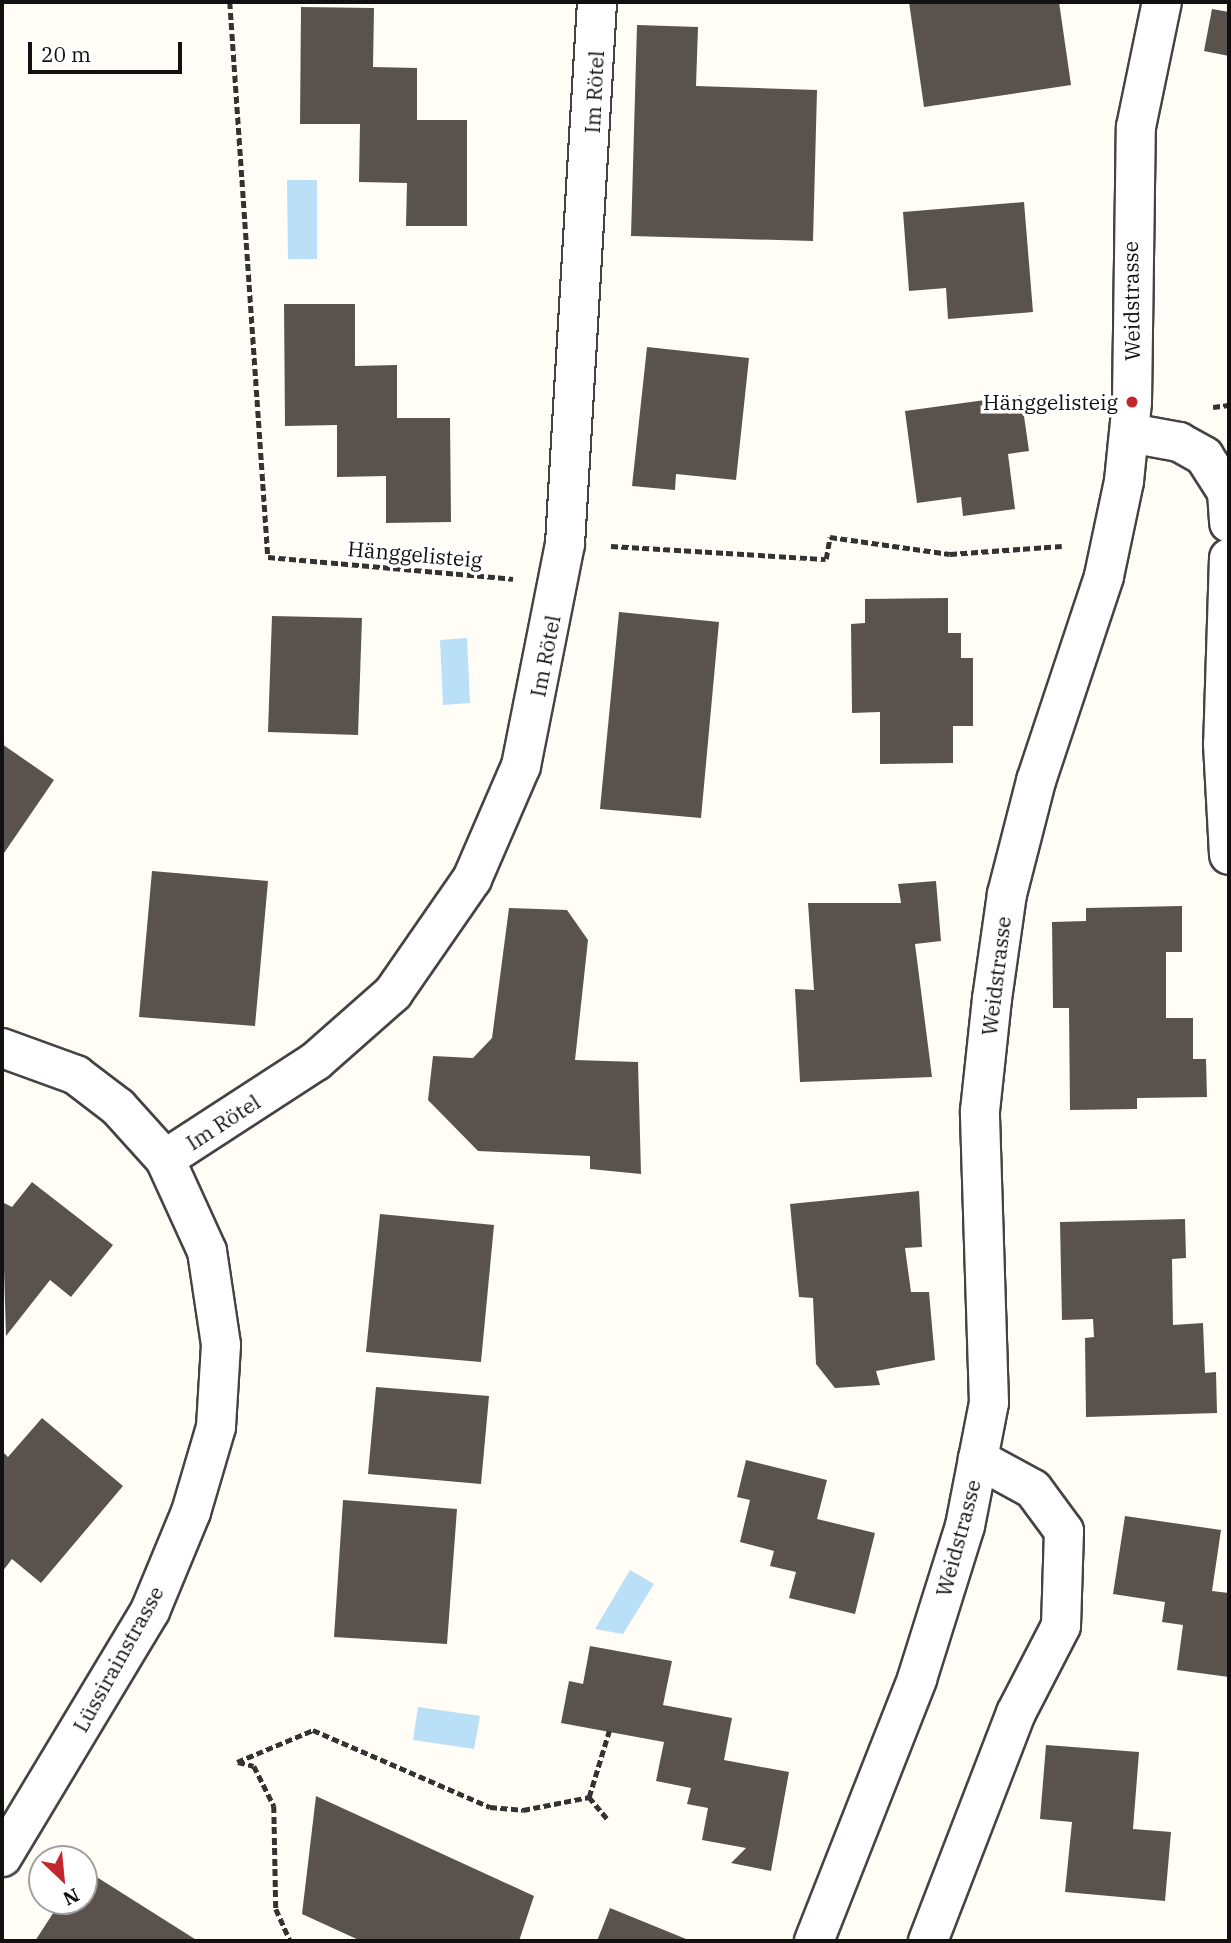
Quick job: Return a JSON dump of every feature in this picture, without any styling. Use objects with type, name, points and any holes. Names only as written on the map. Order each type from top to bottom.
[{"type":"street","name":"Im Rötel","points":[[165,1159],[316,1061],[393,993],[464,890],[521,766],[565,544],[597,2]]},
{"type":"street","name":"Weidstrasse","points":[[814,1941],[917,1679],[965,1526],[989,1403],[981,1111],[1007,894],[1036,781],[1104,576],[1130,433],[1136,127],[1162,2]]},
{"type":"street","points":[[1130,433],[1179,442],[1204,456],[1227,492],[1229,523]]},
{"type":"street","points":[[1229,558],[1223,744],[1229,855]]},
{"type":"street","name":"Lüssirainstrasse","points":[[2,1048],[76,1075],[118,1107],[165,1159],[207,1251],[221,1345],[216,1427],[191,1512],[150,1611],[2,1857]]},
{"type":"street","points":[[928,1941],[1016,1713],[1061,1626],[1064,1531],[1033,1489],[978,1459]]},
{"type":"path","name":"Hänggelisteig","points":[[230,2],[268,557],[559,583]]},
{"type":"path","points":[[565,544],[826,559],[830,537],[950,554],[1055,547]]},
{"type":"path","points":[[290,1941],[276,1909],[274,1806],[254,1766],[237,1762],[255,1751],[313,1730],[490,1807],[523,1810],[589,1797]]},
{"type":"path","points":[[589,1797],[609,1731]]},
{"type":"path","points":[[589,1797],[609,1821]]},
{"type":"water","points":[[287,180],[317,180],[317,259],[288,259]]},
{"type":"water","points":[[467,638],[470,703],[443,705],[440,640]]},
{"type":"water","points":[[630,1570],[654,1584],[623,1634],[595,1629]]},
{"type":"water","points":[[418,1707],[480,1716],[474,1749],[413,1740]]},
{"type":"building","points":[[909,2],[1059,2],[1071,85],[924,107]]},
{"type":"building","points":[[301,7],[374,8],[373,67],[417,68],[417,120],[467,120],[467,226],[406,226],[407,183],[359,182],[360,124],[300,124]]},
{"type":"building","points":[[1212,9],[1229,12],[1229,56],[1204,51]]},
{"type":"building","points":[[637,25],[698,27],[696,86],[817,90],[813,241],[631,236]]},
{"type":"building","points":[[1024,202],[1033,312],[948,319],[946,288],[909,291],[903,212]]},
{"type":"building","points":[[284,304],[355,304],[355,366],[397,365],[397,418],[450,418],[451,522],[386,523],[386,476],[337,477],[337,425],[285,426]]},
{"type":"building","points":[[647,347],[749,358],[736,480],[676,474],[675,490],[632,486]]},
{"type":"building","points":[[1021,395],[1029,451],[1008,454],[1015,509],[963,516],[961,497],[917,503],[905,411]]},
{"type":"building","points":[[948,598],[948,633],[961,633],[961,658],[973,658],[973,726],[953,726],[953,763],[880,764],[880,712],[852,713],[851,624],[865,623],[865,599]]},
{"type":"building","points":[[619,612],[719,622],[701,818],[600,809]]},
{"type":"building","points":[[272,616],[362,618],[358,735],[268,732]]},
{"type":"building","points":[[2,744],[54,780],[2,856]]},
{"type":"building","points":[[152,871],[268,881],[255,1026],[139,1017]]},
{"type":"building","points":[[936,881],[941,941],[915,944],[932,1077],[800,1082],[795,989],[814,990],[808,903],[901,903],[898,884]]},
{"type":"building","points":[[1182,906],[1182,952],[1166,952],[1166,1018],[1193,1018],[1193,1059],[1206,1059],[1207,1097],[1137,1098],[1137,1109],[1070,1110],[1069,1008],[1053,1008],[1052,922],[1086,921],[1086,908]]},
{"type":"building","points":[[509,908],[567,910],[588,940],[575,1060],[638,1062],[641,1174],[590,1169],[590,1156],[478,1151],[428,1100],[433,1056],[473,1058],[492,1038]]},
{"type":"building","points":[[32,1182],[113,1245],[71,1297],[50,1280],[6,1336],[2,1202],[12,1207]]},
{"type":"building","points":[[919,1191],[922,1247],[905,1248],[911,1292],[929,1292],[935,1360],[876,1371],[880,1385],[835,1388],[816,1364],[813,1298],[799,1297],[790,1204]]},
{"type":"building","points":[[380,1214],[494,1225],[481,1362],[366,1352]]},
{"type":"building","points":[[1185,1219],[1186,1258],[1172,1259],[1173,1325],[1203,1323],[1205,1373],[1216,1372],[1217,1413],[1086,1417],[1085,1338],[1094,1337],[1093,1319],[1062,1320],[1060,1222]]},
{"type":"building","points":[[376,1387],[489,1396],[481,1484],[368,1474]]},
{"type":"building","points":[[42,1418],[123,1486],[41,1583],[12,1559],[2,1572],[2,1451],[8,1457]]},
{"type":"building","points":[[746,1460],[827,1480],[817,1519],[875,1533],[855,1614],[789,1598],[796,1572],[770,1566],[774,1551],[740,1542],[750,1500],[737,1497]]},
{"type":"building","points":[[343,1500],[457,1509],[447,1644],[334,1637]]},
{"type":"building","points":[[1125,1516],[1221,1530],[1212,1591],[1229,1593],[1229,1677],[1177,1670],[1183,1625],[1162,1622],[1165,1602],[1113,1594]]},
{"type":"building","points":[[590,1646],[672,1661],[663,1705],[732,1718],[724,1760],[789,1772],[771,1871],[731,1863],[746,1848],[702,1840],[708,1808],[687,1804],[691,1788],[656,1781],[664,1742],[561,1723],[569,1681],[583,1684]]},
{"type":"building","points":[[1046,1745],[1139,1752],[1133,1829],[1171,1832],[1165,1901],[1065,1892],[1072,1822],[1040,1819]]},
{"type":"building","points":[[316,1796],[534,1896],[519,1941],[361,1941],[302,1914]]},
{"type":"building","points":[[98,1878],[198,1941],[35,1941],[52,1915],[98,1915]]},
{"type":"building","points":[[610,1908],[691,1941],[597,1941]]},
{"type":"place","name":"Hänggelisteig","points":[[1132,402]]}]
